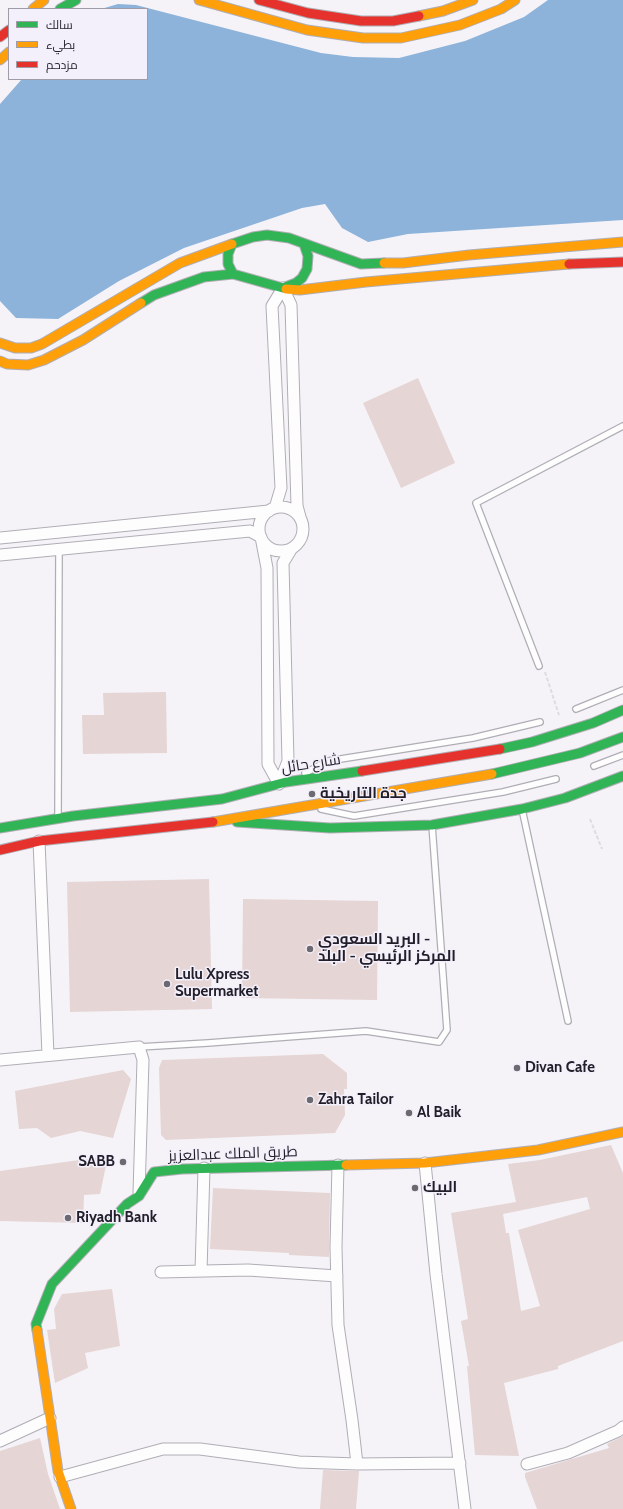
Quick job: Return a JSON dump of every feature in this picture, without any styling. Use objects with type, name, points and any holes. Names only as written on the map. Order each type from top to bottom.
[{"type":"main road","points":[[34,8],[44,0]]},
{"type":"main road","points":[[62,8],[76,0]]},
{"type":"main road","points":[[199,0],[307,30],[363,38],[401,38],[460,24],[501,9],[515,0]]},
{"type":"main road","points":[[259,0],[308,13],[362,21],[393,21],[443,11],[473,0]]},
{"type":"main road","points":[[0,37],[8,31]]},
{"type":"main road","points":[[0,60],[8,53]]},
{"type":"main road","points":[[0,343],[15,348],[31,348],[42,344],[180,263],[253,237],[267,235],[289,238],[361,264],[402,263],[469,255],[623,242]]},
{"type":"main road","points":[[232,244],[228,254],[228,264],[233,274]]},
{"type":"main road","points":[[283,288],[296,283],[302,278],[307,268],[308,256],[304,244]]},
{"type":"main road","points":[[0,361],[7,364],[28,365],[44,360],[83,340],[154,295],[204,277],[233,274],[283,288],[300,290],[366,282],[558,265],[623,262]]},
{"type":"main road","name":"شارع حائل","points":[[0,828],[58,818],[222,799],[282,783],[491,751],[532,742],[593,724],[623,710]]},
{"type":"main road","points":[[0,850],[38,841],[224,821],[301,806],[505,772],[580,753],[623,737]]},
{"type":"main road","points":[[224,821],[330,828],[432,825],[522,809],[565,798],[623,776]]},
{"type":"main road","name":"طريق الملك عبدالعزيز","points":[[71,1509],[60,1477],[36,1324],[52,1284],[127,1204],[139,1196],[154,1172],[204,1168],[425,1163],[538,1150],[622,1135]]},
{"type":"street","points":[[282,783],[268,764],[267,568],[259,529],[260,522],[272,509],[281,488],[272,306],[283,288]]},
{"type":"street","points":[[0,554],[250,532],[261,537],[270,548],[277,551],[285,551],[298,544],[302,538],[304,530],[297,506],[291,305],[283,288]]},
{"type":"street","points":[[0,538],[282,507],[295,511],[300,516]]},
{"type":"street","points":[[282,783],[288,761],[283,563],[292,548]]},
{"type":"street","points":[[38,841],[48,1055]]},
{"type":"street","points":[[0,1060],[139,1047],[143,1060],[139,1196]]},
{"type":"street","points":[[425,1163],[436,1274],[465,1509]]},
{"type":"street","points":[[338,1165],[336,1247],[338,1325],[357,1464]]},
{"type":"street","points":[[201,1271],[204,1168]]},
{"type":"street","points":[[161,1272],[248,1270],[337,1276]]},
{"type":"street","points":[[0,1441],[50,1418]]},
{"type":"street","points":[[527,1464],[568,1453],[618,1431],[623,1427]]},
{"type":"street","points":[[60,1477],[163,1449],[200,1449],[299,1462],[357,1464],[460,1463]]},
{"type":"lane","points":[[539,666],[476,503],[623,426]]},
{"type":"lane","points":[[58,818],[59,549]]},
{"type":"lane","points":[[576,709],[623,690]]},
{"type":"lane","points":[[282,783],[328,760],[473,738],[540,722]]},
{"type":"lane","points":[[594,766],[623,755]]},
{"type":"lane","points":[[301,806],[354,816],[503,792],[556,780]]},
{"type":"lane","points":[[522,809],[568,1021]]},
{"type":"lane","points":[[139,1047],[366,1031],[439,1042],[447,1030],[432,825]]},
{"type":"path","points":[[545,672],[559,715]]},
{"type":"path","points":[[590,819],[602,849]]},
{"type":"water","points":[[548,0],[623,0],[623,220],[408,234],[368,242],[342,228],[325,204],[302,208],[184,248],[119,281],[58,319],[16,318],[0,301],[0,104],[21,80],[148,80],[148,8],[321,53],[353,57],[399,58],[465,41],[524,17]]},
{"type":"water","points":[[118,4],[136,5],[148,8],[104,8]]},
{"type":"building","points":[[418,378],[455,463],[401,488],[363,403]]},
{"type":"building","points":[[166,692],[167,753],[83,754],[82,715],[104,715],[103,693]]},
{"type":"building","points":[[209,879],[212,1009],[70,1012],[67,882]]},
{"type":"building","name":"البريد السعودي - المركز الرئيسي - البلد","points":[[243,899],[378,901],[377,1000],[242,998]]},
{"type":"building","points":[[323,1054],[347,1073],[347,1089],[344,1089],[345,1115],[335,1133],[166,1140],[161,1135],[159,1068],[162,1060]]},
{"type":"building","points":[[123,1070],[131,1079],[113,1138],[80,1131],[51,1138],[37,1128],[19,1129],[15,1091]]},
{"type":"building","points":[[611,1145],[623,1173],[623,1341],[558,1366],[558,1369],[504,1383],[519,1456],[475,1455],[467,1366],[469,1366],[461,1321],[468,1319],[451,1213],[516,1202],[508,1164],[540,1160]],"holes":[[[587,1197],[590,1209],[518,1230],[540,1306],[521,1311],[509,1233],[506,1233],[503,1214]]]},
{"type":"building","points":[[108,1156],[100,1194],[84,1195],[83,1223],[0,1221],[0,1171]]},
{"type":"building","points":[[213,1188],[330,1193],[329,1257],[289,1255],[289,1253],[210,1249]]},
{"type":"building","points":[[112,1289],[120,1346],[85,1353],[88,1368],[55,1383],[47,1330],[56,1329],[54,1309],[62,1294]]},
{"type":"building","points":[[623,1436],[623,1509],[537,1509],[525,1477],[525,1473],[609,1448],[607,1444]]},
{"type":"building","points":[[40,1438],[48,1474],[60,1509],[0,1509],[0,1451]]},
{"type":"building","points":[[323,1470],[359,1471],[356,1509],[320,1509]]},
{"type":"traffic: fast","points":[[62,8],[76,0]]},
{"type":"traffic: fast","points":[[304,244],[308,256],[307,269],[302,278],[296,283],[283,288],[233,274],[228,264],[228,254],[232,244],[253,237],[267,235],[289,238],[361,264],[384,263]]},
{"type":"traffic: fast","points":[[141,303],[154,295],[204,277],[233,274]]},
{"type":"traffic: fast","points":[[500,749],[532,742],[593,723],[623,710]]},
{"type":"traffic: fast","points":[[492,774],[580,753],[623,737]]},
{"type":"traffic: fast","points":[[0,828],[73,816],[222,799],[286,782],[362,771]]},
{"type":"traffic: fast","points":[[237,822],[330,828],[432,825],[522,809],[565,798],[623,776]]},
{"type":"traffic: fast","points":[[37,1330],[36,1324],[52,1284],[127,1204],[139,1196],[154,1172],[182,1169],[346,1165]]},
{"type":"traffic: slow","points":[[34,8],[44,0]]},
{"type":"traffic: slow","points":[[199,0],[307,30],[363,38],[401,38],[460,25],[501,9],[515,0]]},
{"type":"traffic: slow","points":[[419,16],[443,11],[473,0]]},
{"type":"traffic: slow","points":[[0,60],[8,53]]},
{"type":"traffic: slow","points":[[384,263],[403,263],[469,255],[623,242]]},
{"type":"traffic: slow","points":[[0,343],[15,348],[31,348],[42,344],[180,263],[232,244]]},
{"type":"traffic: slow","points":[[286,289],[300,290],[366,282],[569,264]]},
{"type":"traffic: slow","points":[[0,361],[7,364],[28,365],[44,360],[83,340],[141,303]]},
{"type":"traffic: slow","points":[[213,822],[492,774]]},
{"type":"traffic: slow","points":[[346,1165],[425,1163],[538,1150],[623,1132]]},
{"type":"traffic: slow","points":[[37,1330],[58,1471],[71,1509]]},
{"type":"traffic: jam","points":[[259,0],[308,13],[361,21],[393,21],[419,16]]},
{"type":"traffic: jam","points":[[0,37],[8,31]]},
{"type":"traffic: jam","points":[[569,264],[623,262]]},
{"type":"traffic: jam","points":[[362,771],[500,749]]},
{"type":"traffic: jam","points":[[0,850],[39,841],[213,822]]},
{"type":"place","name":"جدة التاريخية","points":[[312,794]]},
{"type":"place","name":"البريد السعودي - المركز الرئيسي - البلد","points":[[310,949]]},
{"type":"place","name":"Lulu Xpress Supermarket","points":[[167,984]]},
{"type":"place","name":"Divan Cafe","points":[[517,1068]]},
{"type":"place","name":"Zahra Tailor","points":[[310,1100]]},
{"type":"place","name":"Al Baik","points":[[409,1113]]},
{"type":"place","name":"SABB","points":[[123,1162]]},
{"type":"place","name":"البيك","points":[[415,1188]]},
{"type":"place","name":"Riyadh Bank","points":[[68,1218]]}]
